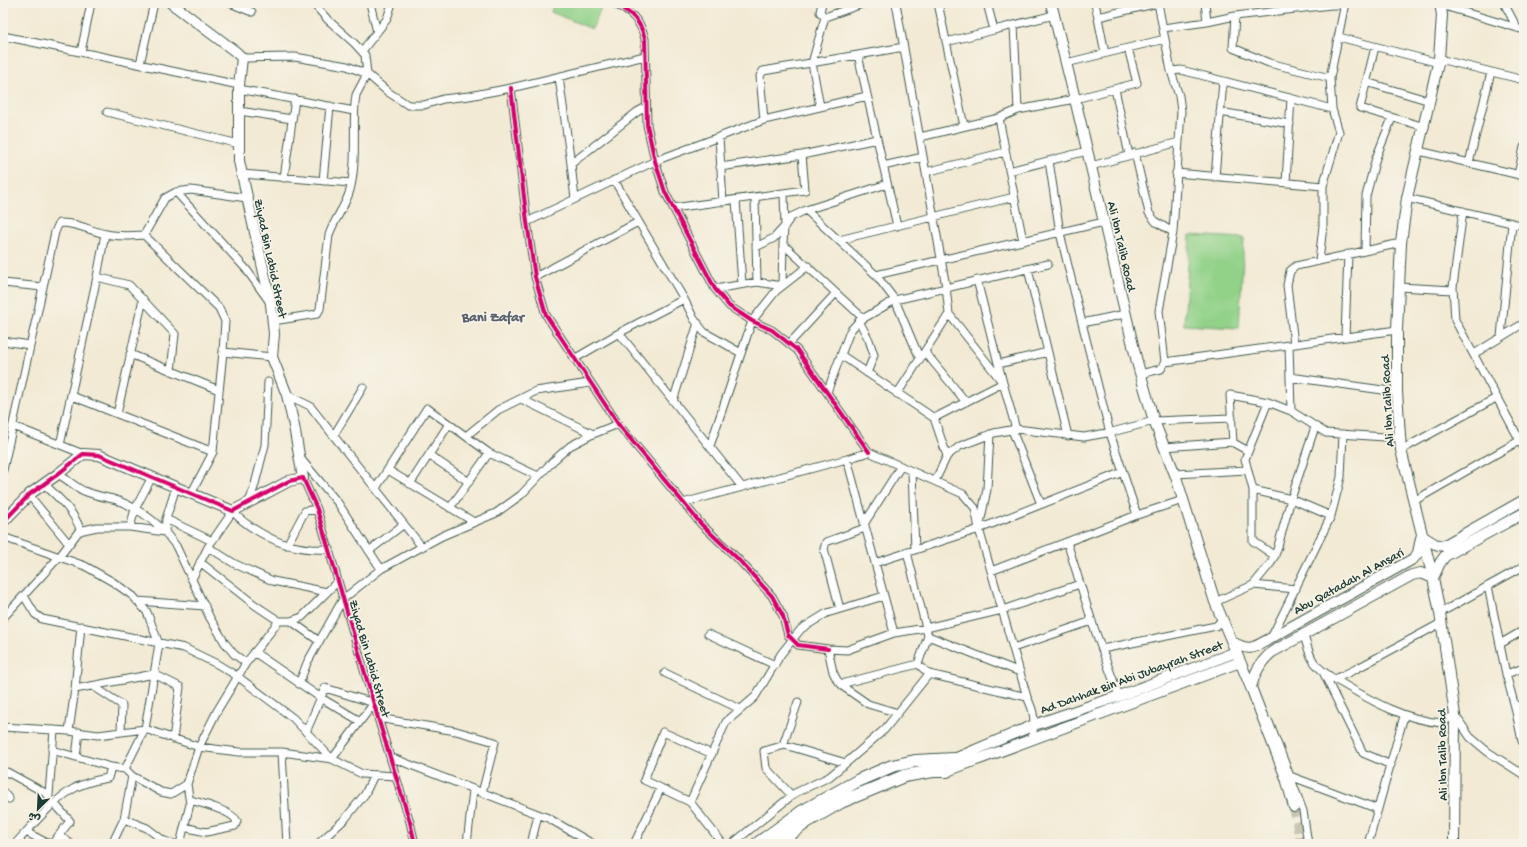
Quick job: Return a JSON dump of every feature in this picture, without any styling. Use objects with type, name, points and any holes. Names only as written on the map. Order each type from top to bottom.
[{"type":"highway","points":[[757,844],[803,811],[859,780],[892,766],[915,761],[954,759]]},
{"type":"highway","points":[[778,844],[808,821],[841,802],[904,776],[933,771],[947,771]]},
{"type":"main road","points":[[171,3],[242,58]]},
{"type":"main road","name":"Ali Ibn Talib Road","points":[[1051,3],[1125,314],[1140,374],[1154,421],[1175,474],[1215,602],[1286,778],[1294,807]]},
{"type":"main road","name":"Ali Ibn Talib Road","points":[[1441,4],[1439,61],[1408,198],[1401,242],[1396,392],[1401,450],[1433,578],[1455,714],[1454,844]]},
{"type":"main road","name":"Ziyad Bin Labid Street","points":[[242,58],[239,87],[239,161],[271,304],[274,334],[272,357],[287,394],[303,478]]},
{"type":"main road","points":[[3,522],[29,495],[83,454],[99,455],[233,511],[289,481],[303,478]]},
{"type":"main road","points":[[1422,536],[1435,544],[1443,546],[1524,500]]},
{"type":"main road","points":[[1433,578],[1445,556],[1524,513]]},
{"type":"main road","name":"Abu Qatadah Al Ansari","points":[[1232,642],[1248,648],[1254,647],[1271,638],[1413,558],[1418,553],[1422,536]]},
{"type":"main road","name":"Abu Qatadah Al Ansari","points":[[1251,689],[1254,676],[1262,661],[1272,652],[1304,636],[1412,575],[1421,573],[1433,578]]},
{"type":"main road","points":[[947,771],[1032,739],[1238,657]]},
{"type":"main road","name":"Ad Dahhak Bin Abi Jubayrah Street","points":[[954,759],[1034,725],[1238,657]]},
{"type":"street","points":[[81,52],[91,3]]},
{"type":"street","points":[[140,64],[154,3]]},
{"type":"street","points":[[230,3],[252,12]]},
{"type":"street","points":[[273,320],[310,316],[317,314],[320,309],[329,235],[336,217],[348,195],[351,183],[356,95],[367,74],[365,56],[362,52],[328,20],[313,3]]},
{"type":"street","points":[[370,3],[377,32]]},
{"type":"street","points":[[362,52],[387,19],[392,3]]},
{"type":"street","points":[[614,3],[638,20],[643,29],[645,39],[647,125],[654,161],[664,192],[715,289],[729,306],[752,321],[772,330],[797,350],[869,452],[963,494],[975,508],[979,529],[1002,610],[1027,697],[1033,710],[1034,725],[1032,739]]},
{"type":"street","points":[[822,3],[820,12],[825,18]]},
{"type":"street","points":[[825,18],[865,3]]},
{"type":"street","points":[[896,3],[946,287],[949,314],[1003,383]]},
{"type":"street","points":[[938,3],[964,126]]},
{"type":"street","points":[[987,3],[994,30]]},
{"type":"street","points":[[1095,3],[1105,53]]},
{"type":"street","points":[[1098,16],[1158,3],[1171,71],[1179,96],[1181,111],[1173,232],[1159,310],[1165,362],[1161,369],[1140,374]]},
{"type":"street","points":[[1205,3],[1207,22]]},
{"type":"street","points":[[1504,3],[1521,29]]},
{"type":"street","points":[[1163,28],[1207,22],[1235,16],[1330,4],[1345,4],[1330,78],[1332,109],[1339,132],[1323,186],[1323,226],[1319,261]]},
{"type":"street","points":[[1441,4],[1521,29]]},
{"type":"street","points":[[946,42],[1054,15]]},
{"type":"street","points":[[1235,16],[1233,48],[1269,63],[1330,78]]},
{"type":"street","points":[[820,107],[812,63],[825,18]]},
{"type":"street","points":[[1014,25],[1018,110]]},
{"type":"street","points":[[3,36],[140,64],[295,99],[354,110]]},
{"type":"street","points":[[1339,37],[1375,47],[1524,80]]},
{"type":"street","points":[[1066,62],[1165,39]]},
{"type":"street","points":[[764,120],[760,76],[763,71],[904,47]]},
{"type":"street","points":[[1375,47],[1360,108],[1424,127]]},
{"type":"street","points":[[920,137],[999,118],[1018,110],[1075,99],[1137,83],[1128,48]]},
{"type":"street","points":[[858,55],[897,226]]},
{"type":"street","points":[[242,58],[295,57],[347,66],[367,74],[388,92],[408,105],[424,105],[443,99],[512,88],[645,56]]},
{"type":"street","points":[[1171,71],[1182,70],[1332,109]]},
{"type":"street","points":[[1469,163],[1491,72]]},
{"type":"street","points":[[559,77],[575,199]]},
{"type":"street","points":[[1215,177],[1223,81]]},
{"type":"street","points":[[1366,82],[1430,101]]},
{"type":"street","points":[[512,88],[527,222],[535,277],[546,315],[618,424],[701,524],[737,558],[772,596],[783,616],[788,635],[792,640],[798,645],[847,650],[894,633],[926,628],[1002,610],[1080,584]]},
{"type":"street","points":[[1116,89],[1132,154],[1149,213],[1156,222],[1173,232]]},
{"type":"street","points":[[527,222],[654,161],[764,120],[867,96]]},
{"type":"street","points":[[1286,183],[1291,98]]},
{"type":"street","points":[[284,178],[295,99]]},
{"type":"street","points":[[323,181],[330,106]]},
{"type":"street","points":[[571,164],[637,112],[646,107]]},
{"type":"street","points":[[239,111],[292,119]]},
{"type":"street","points":[[107,112],[239,144]]},
{"type":"street","points":[[1220,112],[1290,124]]},
{"type":"street","points":[[999,118],[1022,241]]},
{"type":"street","points":[[1364,251],[1366,196],[1376,158],[1392,118]]},
{"type":"street","points":[[719,137],[723,202]]},
{"type":"street","points":[[720,167],[802,155],[877,139]]},
{"type":"street","points":[[1091,166],[1179,142]]},
{"type":"street","points":[[1419,151],[1521,176],[1524,147]]},
{"type":"street","points":[[1009,171],[1087,151]]},
{"type":"street","points":[[926,172],[1006,152]]},
{"type":"street","points":[[673,208],[805,190],[802,155]]},
{"type":"street","points":[[883,166],[923,157]]},
{"type":"street","points":[[1049,160],[1060,233],[1082,324],[1110,433],[1137,515]]},
{"type":"street","points":[[1176,173],[1323,186]]},
{"type":"street","points":[[242,174],[351,183]]},
{"type":"street","points":[[614,180],[704,332],[741,353]]},
{"type":"street","points":[[756,247],[774,238],[791,217],[806,210],[887,184]]},
{"type":"street","points":[[144,235],[165,198],[176,192],[191,190],[247,198]]},
{"type":"street","points":[[176,192],[246,269],[271,304]]},
{"type":"street","points":[[782,286],[785,226],[784,194]]},
{"type":"street","points":[[839,240],[1014,197]]},
{"type":"street","points":[[755,198],[757,282]]},
{"type":"street","points":[[1408,198],[1524,226]]},
{"type":"street","points":[[736,200],[742,284]]},
{"type":"street","points":[[806,210],[876,275],[895,300],[920,359]]},
{"type":"street","points":[[1463,211],[1453,290],[1455,320],[1496,398],[1522,439],[1524,448]]},
{"type":"street","points":[[3,470],[55,232],[59,223],[68,222],[105,234],[126,237],[144,235]]},
{"type":"street","points":[[535,277],[638,222]]},
{"type":"street","points":[[876,275],[1104,222]]},
{"type":"street","points":[[1501,337],[1512,223]]},
{"type":"street","points":[[60,445],[72,396],[105,234]]},
{"type":"street","points":[[144,235],[219,308],[225,321],[213,452],[191,494]]},
{"type":"street","points":[[1291,411],[1290,377],[1292,345],[1287,285],[1290,271],[1296,266],[1401,242]]},
{"type":"street","points":[[783,244],[836,292],[861,319],[874,355],[867,373]]},
{"type":"street","points":[[1345,337],[1348,254]]},
{"type":"street","points":[[827,392],[850,331],[861,319],[895,300],[1048,264]]},
{"type":"street","points":[[710,446],[752,321],[776,291],[808,266]]},
{"type":"street","points":[[1028,269],[1068,436]]},
{"type":"street","points":[[97,277],[129,285],[143,298],[175,334],[171,371]]},
{"type":"street","points":[[978,280],[1014,430],[1041,504]]},
{"type":"street","points":[[715,289],[757,282],[782,286]]},
{"type":"street","points":[[3,283],[43,287]]},
{"type":"street","points":[[1399,287],[1453,290]]},
{"type":"street","points":[[789,344],[836,292]]},
{"type":"street","points":[[117,414],[143,298]]},
{"type":"street","points":[[574,358],[684,299]]},
{"type":"street","points":[[897,394],[926,352],[949,314]]},
{"type":"street","points":[[1082,324],[1125,314]]},
{"type":"street","points":[[673,400],[698,323]]},
{"type":"street","points":[[1474,354],[1524,323]]},
{"type":"street","points":[[1165,362],[1397,330]]},
{"type":"street","points":[[619,333],[742,488]]},
{"type":"street","points":[[3,342],[30,346]]},
{"type":"street","points":[[223,352],[272,357]]},
{"type":"street","points":[[926,352],[966,402]]},
{"type":"street","points":[[998,364],[1048,352]]},
{"type":"street","points":[[130,354],[219,390]]},
{"type":"street","points":[[841,355],[934,418],[946,456]]},
{"type":"street","points":[[1290,377],[1396,392]]},
{"type":"street","points":[[249,503],[261,465],[265,445],[268,382]]},
{"type":"street","points":[[466,436],[498,410],[536,391],[590,383]]},
{"type":"street","points":[[934,418],[1003,383]]},
{"type":"street","points":[[334,435],[363,387]]},
{"type":"street","points":[[287,394],[310,406],[422,546]]},
{"type":"street","points":[[1233,443],[1230,395],[1268,402],[1291,411],[1326,433],[1399,438]]},
{"type":"street","points":[[72,396],[213,452]]},
{"type":"street","points":[[1401,450],[1496,398]]},
{"type":"street","points":[[521,399],[593,434]]},
{"type":"street","points":[[1268,402],[1245,459],[1253,490],[1253,541],[1274,556]]},
{"type":"street","points":[[376,488],[427,408],[489,453],[538,476]]},
{"type":"street","points":[[935,481],[946,456],[960,446],[990,434],[1014,430],[1084,437],[1110,433],[1154,421],[1232,418]]},
{"type":"street","points":[[410,484],[449,424]]},
{"type":"street","points":[[299,684],[307,663],[343,599],[381,569],[442,536],[496,513],[521,495],[553,460],[570,446],[593,434],[618,424]]},
{"type":"street","points":[[12,426],[83,454]]},
{"type":"street","points":[[1215,602],[1253,585],[1272,563],[1315,426]]},
{"type":"street","points":[[979,529],[987,489],[990,434]]},
{"type":"street","points":[[1271,638],[1296,590],[1331,516],[1341,477],[1343,434]]},
{"type":"street","points":[[1414,501],[1522,439]]},
{"type":"street","points":[[1164,447],[1233,443],[1248,451]]},
{"type":"street","points":[[683,503],[869,452]]},
{"type":"street","points":[[450,508],[489,453]]},
{"type":"street","points":[[299,456],[338,503],[381,569]]},
{"type":"street","points":[[429,456],[469,482]]},
{"type":"street","points":[[847,459],[894,633]]},
{"type":"street","points":[[840,609],[824,545],[826,542],[865,526],[901,466]]},
{"type":"street","points":[[388,470],[474,522]]},
{"type":"street","points":[[1175,474],[1247,470]]},
{"type":"street","points":[[912,471],[915,550]]},
{"type":"street","points":[[875,563],[979,529],[1123,472]]},
{"type":"street","points":[[58,474],[82,490],[100,497],[114,500],[135,509],[156,522],[176,546],[205,606],[225,642],[234,654],[246,663]]},
{"type":"street","points":[[130,527],[135,509],[152,478]]},
{"type":"street","name":"Ziyad Bin Labid Street","points":[[303,478],[317,509],[330,549],[343,599],[410,822],[415,844]]},
{"type":"street","points":[[44,484],[70,509],[81,531]]},
{"type":"street","points":[[165,532],[166,519],[176,487]]},
{"type":"street","points":[[1253,490],[1291,499],[1331,516]]},
{"type":"street","points":[[29,495],[69,544]]},
{"type":"street","points":[[991,571],[1137,515],[1183,500]]},
{"type":"street","points":[[287,545],[305,511],[317,509]]},
{"type":"street","points":[[192,579],[210,544],[233,511],[237,517],[255,530],[287,545],[313,550],[330,549]]},
{"type":"street","points":[[166,519],[210,544],[235,564],[273,581],[327,592]]},
{"type":"street","points":[[369,551],[404,524]]},
{"type":"street","points":[[3,618],[81,531],[97,527],[130,527],[165,532]]},
{"type":"street","points":[[3,537],[60,556],[91,569],[113,582],[137,601],[147,612],[159,644],[145,729],[125,769]]},
{"type":"street","points":[[1067,542],[1092,621],[1120,696]]},
{"type":"street","points":[[907,552],[928,636],[918,664]]},
{"type":"street","points":[[200,562],[278,621],[291,621],[302,617],[338,581]]},
{"type":"street","points":[[1335,679],[1356,669],[1440,618],[1488,586],[1524,566]]},
{"type":"street","points":[[1253,585],[1296,590]]},
{"type":"street","points":[[1488,586],[1506,674],[1523,741]]},
{"type":"street","points":[[24,596],[34,614],[42,619],[184,648],[217,664],[237,676],[293,718],[332,759]]},
{"type":"street","points":[[690,802],[726,722],[755,697],[775,664],[801,629],[827,613],[884,596]]},
{"type":"street","points":[[137,601],[205,606]]},
{"type":"street","points":[[1102,648],[1216,626],[1222,619]]},
{"type":"street","points":[[180,844],[190,804],[187,784],[199,747],[217,710],[237,676],[278,621]]},
{"type":"street","points":[[291,621],[319,641]]},
{"type":"street","points":[[1013,648],[1092,621]]},
{"type":"street","points":[[69,731],[75,690],[81,626]]},
{"type":"street","points":[[1500,644],[1524,630]]},
{"type":"street","points":[[708,634],[775,664]]},
{"type":"street","points":[[928,636],[1020,672]]},
{"type":"street","points":[[1304,636],[1313,661],[1335,679],[1378,704],[1404,716],[1441,724],[1455,714],[1470,737],[1488,752],[1524,775]]},
{"type":"street","points":[[828,649],[833,672],[841,684],[868,704],[898,713]]},
{"type":"street","points":[[254,652],[320,698],[360,721]]},
{"type":"street","points":[[918,664],[929,674],[1027,697]]},
{"type":"street","points":[[841,684],[918,664]]},
{"type":"street","points":[[1506,674],[1524,668]]},
{"type":"street","points":[[1321,669],[1363,753],[1391,764]]},
{"type":"street","points":[[665,673],[740,710]]},
{"type":"street","points":[[75,690],[154,674],[180,687],[173,739]]},
{"type":"street","points":[[732,844],[792,796],[829,777],[846,763],[885,729],[929,674]]},
{"type":"street","points":[[93,686],[122,705],[121,732]]},
{"type":"street","points":[[306,732],[325,688],[374,703],[332,759]]},
{"type":"street","points":[[1251,689],[1273,730],[1290,776],[1302,811],[1308,844]]},
{"type":"street","points":[[782,745],[798,702]]},
{"type":"street","points":[[1515,707],[1524,704]]},
{"type":"street","points":[[1368,844],[1404,716]]},
{"type":"street","points":[[378,718],[456,731],[495,742],[482,793]]},
{"type":"street","points":[[3,727],[69,731],[98,735],[145,729],[199,747],[239,752],[282,752],[332,759],[362,774],[396,776]]},
{"type":"street","points":[[52,844],[70,821],[51,805],[49,795],[54,730]]},
{"type":"street","points":[[76,757],[79,732]]},
{"type":"street","points":[[712,754],[663,732],[644,780],[690,802],[723,844]]},
{"type":"street","points":[[792,796],[766,768],[764,751],[786,745],[846,763]]},
{"type":"street","points":[[52,750],[125,769],[132,776],[161,792],[171,794],[187,784]]},
{"type":"street","points":[[282,752],[287,844]]},
{"type":"street","points":[[390,757],[548,818],[594,844]]},
{"type":"street","points":[[15,844],[51,805],[74,788],[95,780],[108,778],[111,766]]},
{"type":"street","points":[[3,774],[7,772],[49,795]]},
{"type":"street","points":[[318,844],[345,819],[365,794],[374,775]]},
{"type":"street","points":[[112,844],[124,819],[132,776]]},
{"type":"street","points":[[1290,776],[1378,809]]},
{"type":"street","points":[[634,844],[661,788]]},
{"type":"street","points":[[467,844],[473,790]]},
{"type":"street","points":[[3,792],[9,799]]},
{"type":"street","points":[[184,827],[206,832],[235,826],[237,822],[235,818],[226,812],[190,800]]},
{"type":"street","points":[[532,844],[538,815]]},
{"type":"street","points":[[124,819],[147,828],[164,842],[175,844]]},
{"type":"street","points":[[26,832],[48,844]]},
{"type":"street","points":[[59,835],[71,844]]},
{"type":"green space","points":[[554,3],[603,3],[592,29],[551,12]]},
{"type":"green space","points":[[1190,235],[1244,238],[1239,328],[1184,325]]},
{"type":"tunnel","points":[[1294,807],[1301,844]]},
{"type":"cycle path","points":[[614,3],[634,17],[643,32],[645,39],[647,125],[655,161],[665,192],[715,289],[729,306],[752,321],[772,330],[797,350],[869,452]]},
{"type":"cycle path","points":[[511,88],[535,277],[546,315],[618,424],[701,524],[737,558],[772,596],[783,616],[788,635],[798,645],[828,649]]},
{"type":"cycle path","points":[[3,522],[30,494],[83,454],[99,455],[233,511],[289,481],[303,478],[317,509],[410,822],[415,844]]},
{"type":"district","name":"Bani Zafar","points":[[493,316]]}]
